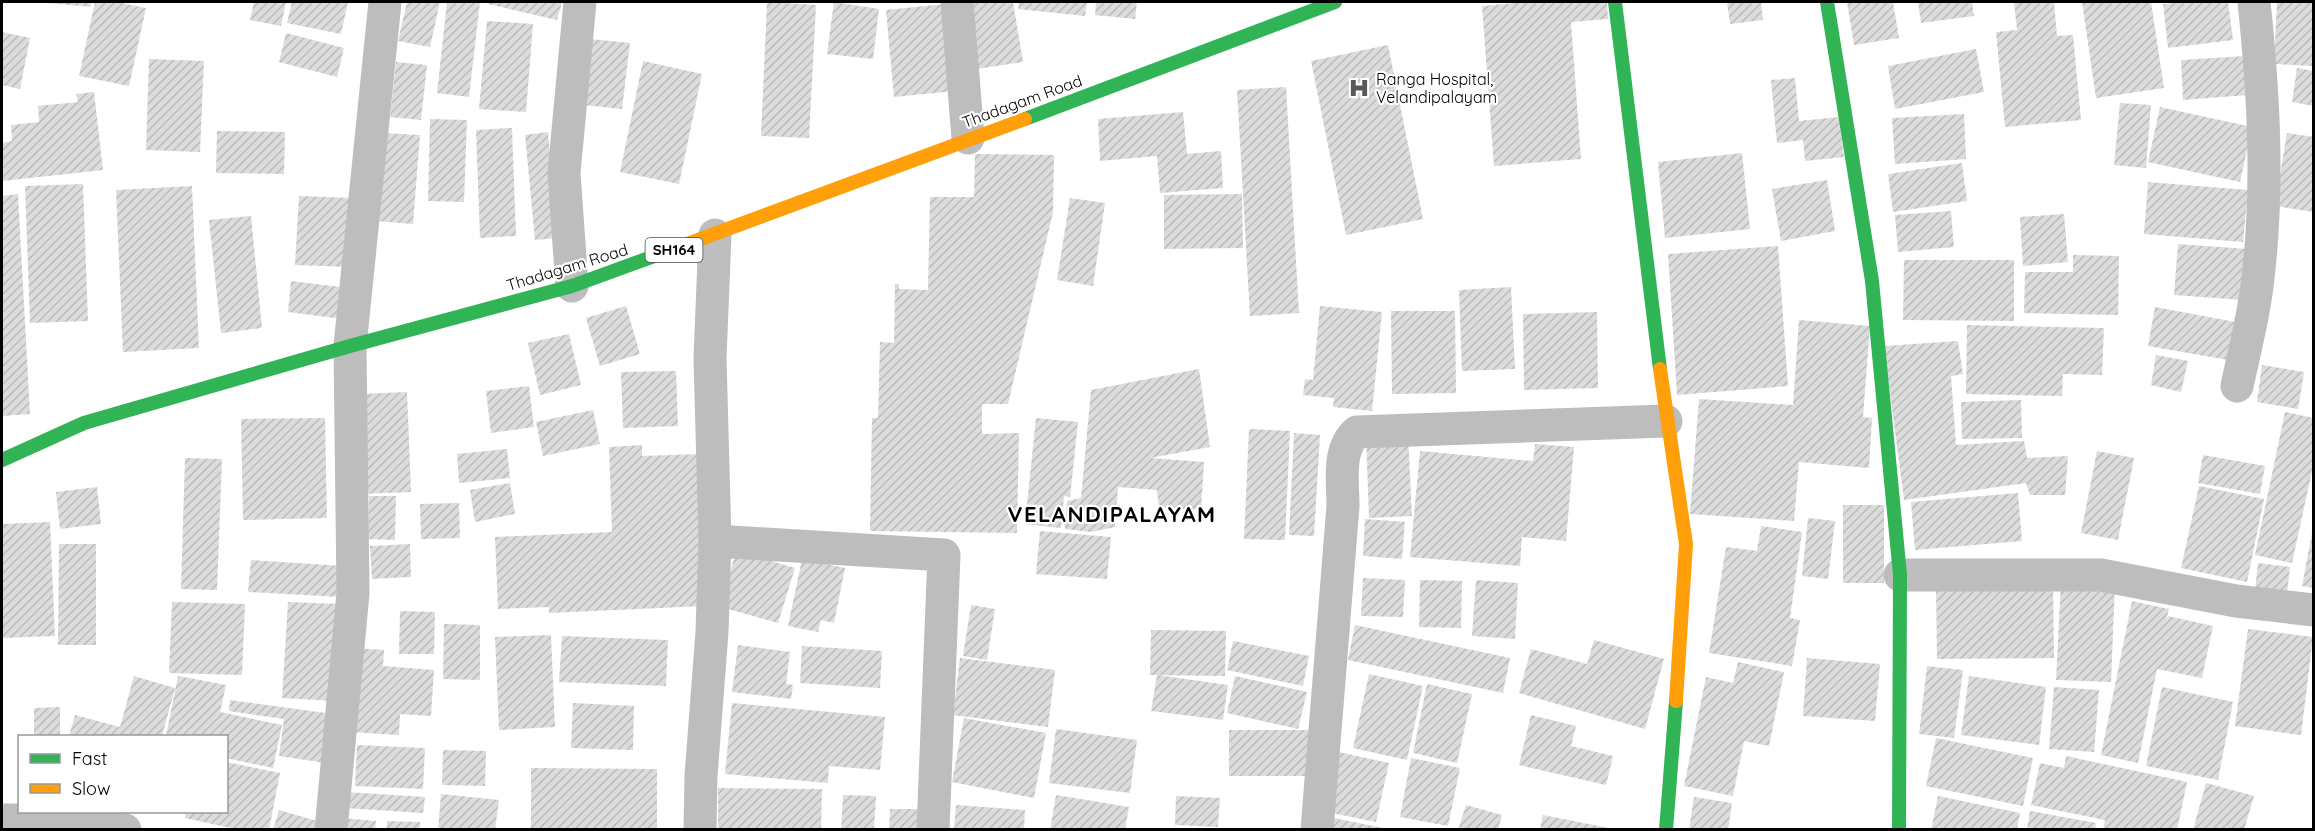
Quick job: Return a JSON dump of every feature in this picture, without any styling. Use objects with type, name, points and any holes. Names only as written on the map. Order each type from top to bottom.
[{"type":"street","points":[[331,830],[354,593],[350,346],[384,2]]},
{"type":"street","points":[[572,286],[564,173],[580,2]]},
{"type":"street","points":[[957,2],[968,138]]},
{"type":"street","name":"Thadagam Road","points":[[2,460],[84,423],[350,346],[572,286],[715,235],[1335,2]]},
{"type":"street","points":[[1615,2],[1666,421],[1686,544],[1666,830]]},
{"type":"street","points":[[1827,2],[1872,281],[1900,575],[1899,830]]},
{"type":"street","points":[[2237,386],[2257,288],[2263,222],[2264,158],[2254,2]]},
{"type":"street","points":[[700,830],[701,776],[712,632],[715,541],[710,358],[715,235]]},
{"type":"street","points":[[1317,830],[1343,506],[1344,452],[1350,438],[1357,432],[1666,421]]},
{"type":"street","points":[[715,541],[944,555],[933,830]]},
{"type":"street","points":[[1900,575],[2100,575],[2236,601],[2313,610]]},
{"type":"street","points":[[2,820],[75,820],[125,830]]},
{"type":"building","points":[[91,2],[91,7],[47,3]]},
{"type":"building","points":[[95,2],[117,2],[146,8],[129,86],[79,76]]},
{"type":"building","points":[[254,2],[286,2],[281,26],[250,20]]},
{"type":"building","points":[[292,2],[348,2],[341,34],[287,23]]},
{"type":"building","points":[[407,2],[440,2],[430,47],[398,41]]},
{"type":"building","points":[[447,2],[480,2],[469,97],[437,93]]},
{"type":"building","points":[[489,2],[562,2],[557,20],[488,4]]},
{"type":"building","points":[[767,2],[816,5],[809,138],[761,136]]},
{"type":"building","points":[[834,2],[879,9],[873,59],[827,54]]},
{"type":"building","points":[[966,2],[1013,2],[1023,62],[977,69]]},
{"type":"building","points":[[1019,2],[1087,2],[1085,16],[1018,9]]},
{"type":"building","points":[[1096,2],[1137,2],[1135,19],[1095,15]]},
{"type":"building","points":[[1525,2],[1607,2],[1608,19],[1571,22],[1581,159],[1494,166],[1482,6]]},
{"type":"building","points":[[1727,2],[1761,2],[1763,20],[1730,24]]},
{"type":"building","points":[[1847,2],[1893,2],[1899,38],[1854,45]]},
{"type":"building","points":[[1918,2],[1972,2],[1974,16],[1921,23]]},
{"type":"building","points":[[2014,2],[2054,2],[2057,36],[2073,35],[2081,120],[2005,127],[1996,32],[2017,30]]},
{"type":"building","points":[[2082,2],[2151,2],[2164,88],[2096,98]]},
{"type":"building","points":[[2228,2],[2233,40],[2168,48],[2163,4]]},
{"type":"building","points":[[2277,2],[2314,2],[2314,66],[2274,64]]},
{"type":"building","points":[[946,4],[955,91],[894,97],[886,10]]},
{"type":"building","points":[[487,21],[533,24],[526,112],[479,109]]},
{"type":"building","points":[[2,32],[30,38],[20,89],[2,85]]},
{"type":"building","points":[[286,33],[344,48],[337,77],[279,62]]},
{"type":"building","points":[[590,39],[630,43],[622,109],[583,105]]},
{"type":"building","points":[[1388,45],[1423,219],[1346,235],[1311,61]]},
{"type":"building","points":[[1976,49],[1984,92],[1895,109],[1888,66]]},
{"type":"building","points":[[2245,56],[2248,95],[2183,100],[2181,60]]},
{"type":"building","points":[[149,59],[204,61],[200,152],[146,150]]},
{"type":"building","points":[[643,61],[702,74],[679,184],[620,172]]},
{"type":"building","points":[[396,62],[427,65],[421,120],[390,117]]},
{"type":"building","points":[[2297,68],[2314,71],[2314,106],[2292,102]]},
{"type":"building","points":[[1795,78],[1799,121],[1839,117],[1844,157],[1805,161],[1803,140],[1777,143],[1771,80]]},
{"type":"building","points":[[1286,87],[1299,313],[1250,316],[1237,90]]},
{"type":"building","points":[[94,92],[103,170],[2,181],[2,143],[12,141],[11,125],[39,122],[38,106],[78,102],[76,94]]},
{"type":"building","points":[[2120,103],[2151,105],[2146,168],[2114,165]]},
{"type":"building","points":[[2160,107],[2252,127],[2240,182],[2148,162]]},
{"type":"building","points":[[1183,112],[1187,154],[1221,151],[1223,188],[1160,193],[1157,156],[1100,161],[1098,119]]},
{"type":"building","points":[[1964,114],[1966,159],[1895,164],[1892,118]]},
{"type":"building","points":[[430,119],[467,120],[464,202],[428,201]]},
{"type":"building","points":[[512,128],[516,236],[480,238],[476,130]]},
{"type":"building","points":[[217,131],[285,132],[284,174],[216,173]]},
{"type":"building","points":[[548,132],[557,238],[535,240],[525,135]]},
{"type":"building","points":[[382,133],[420,135],[413,224],[376,221]]},
{"type":"building","points":[[2287,133],[2314,137],[2314,212],[2275,206]]},
{"type":"building","points":[[1742,153],[1750,229],[1665,238],[1658,162]]},
{"type":"building","points":[[975,154],[1054,155],[1053,212],[1008,404],[982,404],[982,434],[1019,433],[1017,533],[870,531],[872,418],[878,418],[880,342],[894,343],[895,284],[899,284],[899,289],[928,290],[930,197],[974,197]]},
{"type":"building","points":[[1962,163],[1967,201],[1893,212],[1888,174]]},
{"type":"building","points":[[1827,180],[1835,231],[1781,241],[1772,189]]},
{"type":"building","points":[[2148,182],[2248,190],[2243,242],[2144,234]]},
{"type":"building","points":[[83,184],[88,321],[30,323],[25,186]]},
{"type":"building","points":[[192,186],[199,348],[123,352],[116,190]]},
{"type":"building","points":[[18,194],[30,414],[2,416],[2,196]]},
{"type":"building","points":[[1242,194],[1243,248],[1164,249],[1164,195]]},
{"type":"building","points":[[299,196],[353,198],[350,267],[295,265]]},
{"type":"building","points":[[1070,198],[1105,203],[1093,286],[1057,280]]},
{"type":"building","points":[[1951,211],[1954,247],[1898,252],[1895,215]]},
{"type":"building","points":[[2064,214],[2068,262],[2023,266],[2020,217]]},
{"type":"building","points":[[251,216],[262,328],[221,333],[209,220]]},
{"type":"building","points":[[2178,244],[2247,249],[2243,300],[2174,295]]},
{"type":"building","points":[[1778,246],[1788,386],[1677,395],[1668,254]]},
{"type":"building","points":[[2073,255],[2119,256],[2118,315],[2024,313],[2025,272],[2073,272]]},
{"type":"building","points":[[1904,260],[2014,260],[2014,321],[1903,320]]},
{"type":"building","points":[[291,281],[348,288],[343,319],[288,312]]},
{"type":"building","points":[[1511,287],[1515,369],[1462,371],[1459,290]]},
{"type":"building","points":[[626,306],[640,354],[600,366],[586,318]]},
{"type":"building","points":[[1320,306],[1382,312],[1372,411],[1333,407],[1334,398],[1303,395],[1305,379],[1313,380]]},
{"type":"building","points":[[2155,307],[2241,323],[2234,361],[2148,346]]},
{"type":"building","points":[[1391,311],[1455,311],[1456,393],[1392,394]]},
{"type":"building","points":[[1597,312],[1598,388],[1524,390],[1523,314]]},
{"type":"building","points":[[1799,320],[1870,326],[1863,417],[1872,418],[1869,468],[1799,462],[1794,521],[1690,514],[1699,399],[1793,405]]},
{"type":"building","points":[[1967,325],[2104,328],[2102,375],[2063,374],[2062,396],[1966,394]]},
{"type":"building","points":[[569,334],[581,385],[540,395],[528,343]]},
{"type":"building","points":[[1958,341],[1963,374],[1951,376],[1956,445],[2024,441],[2027,458],[2068,456],[2065,495],[2030,495],[2026,483],[1904,500],[1884,346]]},
{"type":"building","points":[[2156,355],[2188,361],[2181,392],[2151,385]]},
{"type":"building","points":[[2262,365],[2304,372],[2298,409],[2257,402]]},
{"type":"building","points":[[1199,369],[1210,447],[1150,458],[1204,462],[1201,510],[1159,507],[1157,490],[1118,487],[1115,527],[1091,532],[1065,529],[1067,501],[1081,498],[1091,390]]},
{"type":"building","points":[[676,371],[678,426],[623,428],[621,372]]},
{"type":"building","points":[[529,386],[534,427],[491,433],[486,391]]},
{"type":"building","points":[[407,392],[411,492],[361,494],[358,394]]},
{"type":"building","points":[[2021,400],[2022,438],[1962,439],[1961,402]]},
{"type":"building","points":[[593,410],[600,444],[543,456],[536,422]]},
{"type":"building","points":[[2285,412],[2314,418],[2314,462],[2292,563],[2255,555]]},
{"type":"building","points":[[325,418],[327,518],[243,520],[241,419]]},
{"type":"building","points":[[1036,418],[1078,422],[1070,497],[1064,496],[1061,528],[1025,524]]},
{"type":"building","points":[[1249,429],[1290,431],[1285,540],[1244,539]]},
{"type":"building","points":[[1294,433],[1320,435],[1314,536],[1289,535]]},
{"type":"building","points":[[1408,434],[1412,516],[1369,518],[1366,436]]},
{"type":"building","points":[[1535,444],[1574,447],[1566,541],[1522,537],[1520,566],[1410,557],[1420,451],[1533,461]]},
{"type":"building","points":[[642,445],[642,456],[699,454],[705,606],[549,613],[549,607],[498,609],[495,537],[612,532],[609,447]]},
{"type":"building","points":[[507,449],[510,478],[459,483],[457,454]]},
{"type":"building","points":[[2097,451],[2134,458],[2118,540],[2081,533]]},
{"type":"building","points":[[2203,455],[2265,466],[2260,494],[2198,483]]},
{"type":"building","points":[[185,458],[222,459],[217,590],[181,589]]},
{"type":"building","points":[[510,483],[515,514],[475,522],[470,490]]},
{"type":"building","points":[[2199,486],[2264,499],[2247,582],[2181,568]]},
{"type":"building","points":[[97,487],[101,524],[60,529],[56,492]]},
{"type":"building","points":[[2018,493],[2022,541],[1915,550],[1911,502]]},
{"type":"building","points":[[369,496],[396,496],[395,540],[368,539]]},
{"type":"building","points":[[459,503],[460,538],[421,539],[420,504]]},
{"type":"building","points":[[1843,505],[1884,505],[1884,583],[1843,583]]},
{"type":"building","points":[[1808,518],[1835,521],[1828,579],[1802,576]]},
{"type":"building","points":[[1365,519],[1405,522],[1402,559],[1363,556]]},
{"type":"building","points":[[50,522],[55,636],[2,638],[2,524]]},
{"type":"building","points":[[1761,526],[1802,532],[1790,618],[1800,620],[1792,666],[1709,653],[1726,547],[1757,551]]},
{"type":"building","points":[[1040,531],[1111,537],[1107,579],[1036,574]]},
{"type":"building","points":[[2312,533],[2314,533],[2314,588],[2302,586]]},
{"type":"building","points":[[59,544],[96,544],[96,645],[58,645]]},
{"type":"building","points":[[410,544],[411,577],[372,579],[370,546]]},
{"type":"building","points":[[736,551],[795,568],[778,623],[721,607]]},
{"type":"building","points":[[802,559],[845,568],[834,623],[821,620],[818,632],[788,626]]},
{"type":"building","points":[[251,560],[343,566],[340,597],[248,592]]},
{"type":"building","points":[[2258,563],[2290,567],[2287,594],[2255,590]]},
{"type":"building","points":[[1363,578],[1405,580],[1403,617],[1361,616]]},
{"type":"building","points":[[1420,580],[1462,581],[1461,628],[1419,627]]},
{"type":"building","points":[[1476,580],[1518,583],[1515,639],[1472,636]]},
{"type":"building","points":[[2061,581],[2115,584],[2111,682],[2056,680]]},
{"type":"building","points":[[2053,585],[2054,658],[1937,659],[1936,586]]},
{"type":"building","points":[[2132,601],[2169,609],[2165,625],[2168,616],[2213,626],[2202,678],[2157,669],[2138,763],[2101,755]]},
{"type":"building","points":[[172,602],[245,604],[242,675],[169,673]]},
{"type":"building","points":[[288,602],[341,604],[335,701],[282,698]]},
{"type":"building","points":[[971,605],[995,609],[987,660],[963,656]]},
{"type":"building","points":[[400,611],[435,612],[434,654],[399,654]]},
{"type":"building","points":[[444,624],[480,625],[480,680],[443,679]]},
{"type":"building","points":[[1355,625],[1510,658],[1503,693],[1348,660]]},
{"type":"building","points":[[2248,629],[2313,637],[2301,735],[2235,726]]},
{"type":"building","points":[[1151,630],[1226,631],[1225,676],[1150,675]]},
{"type":"building","points":[[551,635],[555,727],[499,730],[495,637]]},
{"type":"building","points":[[562,636],[668,640],[666,686],[559,682]]},
{"type":"building","points":[[1594,640],[1664,659],[1645,729],[1519,693],[1531,649],[1587,664]]},
{"type":"building","points":[[1233,641],[1309,656],[1303,686],[1227,670]]},
{"type":"building","points":[[738,645],[790,652],[786,684],[793,685],[791,699],[732,692]]},
{"type":"building","points":[[802,646],[882,651],[880,688],[800,683]]},
{"type":"building","points":[[355,648],[384,650],[383,666],[434,670],[431,716],[400,714],[399,735],[350,732]]},
{"type":"building","points":[[960,658],[1055,670],[1048,727],[953,715]]},
{"type":"building","points":[[1807,658],[1880,664],[1875,721],[1803,716]]},
{"type":"building","points":[[1738,662],[1784,672],[1769,746],[1744,741],[1733,796],[1684,786],[1706,677],[1733,683]]},
{"type":"building","points":[[1927,666],[1963,670],[1954,738],[1919,734]]},
{"type":"building","points":[[1369,674],[1423,686],[1407,760],[1353,748]]},
{"type":"building","points":[[1157,675],[1228,685],[1223,720],[1151,711]]},
{"type":"building","points":[[134,676],[175,688],[162,735],[69,735],[75,715],[120,727]]},
{"type":"building","points":[[178,676],[226,685],[220,712],[282,725],[273,768],[228,758],[228,735],[166,735]]},
{"type":"building","points":[[1235,676],[1307,692],[1298,729],[1227,713]]},
{"type":"building","points":[[1969,676],[2046,687],[2039,745],[1961,735]]},
{"type":"building","points":[[1427,684],[1472,694],[1457,763],[1413,753]]},
{"type":"building","points":[[2054,687],[2099,690],[2094,752],[2049,749]]},
{"type":"building","points":[[2162,687],[2233,702],[2218,780],[2146,766]]},
{"type":"building","points":[[230,700],[333,714],[326,763],[279,756],[284,719],[229,711]]},
{"type":"building","points":[[573,703],[634,706],[633,750],[571,748]]},
{"type":"building","points":[[732,703],[885,717],[880,770],[829,766],[828,783],[725,774]]},
{"type":"building","points":[[60,707],[60,735],[34,735],[34,708]]},
{"type":"building","points":[[1531,715],[1576,726],[1571,746],[1613,756],[1606,785],[1519,765]]},
{"type":"building","points":[[964,718],[1046,733],[1034,798],[952,782]]},
{"type":"building","points":[[1056,729],[1137,740],[1130,793],[1049,783]]},
{"type":"building","points":[[1229,730],[1312,730],[1312,776],[1229,776]]},
{"type":"building","points":[[1936,738],[2033,758],[2023,806],[1926,786]]},
{"type":"building","points":[[357,745],[425,748],[423,789],[355,786]]},
{"type":"building","points":[[443,750],[486,751],[485,786],[442,785]]},
{"type":"building","points":[[1334,751],[1389,763],[1376,822],[1322,811]]},
{"type":"building","points":[[2066,756],[2187,782],[2177,830],[2103,830],[2105,820],[2031,805],[2040,763],[2064,768]]},
{"type":"building","points":[[1411,758],[1460,768],[1448,826],[1400,817]]},
{"type":"building","points":[[228,762],[280,773],[269,830],[240,830],[185,818],[186,813],[228,813]]},
{"type":"building","points":[[531,768],[657,769],[657,830],[531,830]]},
{"type":"building","points":[[2206,783],[2254,796],[2244,830],[2193,830]]},
{"type":"building","points":[[718,788],[822,789],[821,830],[718,830]]},
{"type":"building","points":[[346,792],[425,797],[423,813],[345,808]]},
{"type":"building","points":[[441,794],[499,800],[495,830],[438,830]]},
{"type":"building","points":[[843,795],[876,796],[874,830],[841,830]]},
{"type":"building","points":[[1056,795],[1129,807],[1125,830],[1050,830]]},
{"type":"building","points":[[1176,796],[1220,798],[1218,827],[1175,825]]},
{"type":"building","points":[[1938,796],[2020,813],[2017,830],[1931,830]]},
{"type":"building","points":[[1694,797],[1732,803],[1728,830],[1689,830]]},
{"type":"building","points":[[956,805],[1025,810],[1024,830],[954,830]]},
{"type":"building","points":[[1466,805],[1502,815],[1498,830],[1458,830]]},
{"type":"building","points":[[890,809],[917,809],[917,830],[889,830]]},
{"type":"building","points":[[279,810],[324,823],[322,830],[273,830]]},
{"type":"building","points":[[2030,811],[2096,823],[2095,830],[2027,830]]},
{"type":"building","points":[[1543,815],[1609,828],[1609,830],[1540,830]]},
{"type":"building","points":[[340,818],[376,821],[375,830],[339,830]]},
{"type":"building","points":[[1334,818],[1383,828],[1383,830],[1332,830]]},
{"type":"building","points":[[387,821],[420,822],[420,830],[387,830]]},
{"type":"traffic: fast","points":[[1025,119],[1335,2]]},
{"type":"traffic: fast","points":[[1615,2],[1660,369]]},
{"type":"traffic: fast","points":[[1827,2],[1872,281],[1900,575],[1899,830]]},
{"type":"traffic: fast","points":[[2,460],[84,423],[350,346],[572,286],[660,254]]},
{"type":"traffic: fast","points":[[1666,830],[1676,701]]},
{"type":"traffic: slow","points":[[660,254],[1025,119]]},
{"type":"traffic: slow","points":[[1660,369],[1686,544],[1676,701]]},
{"type":"place","name":"Ranga Hospital, Velandipalayam","points":[[1359,88]]},
{"type":"district","name":"VELANDIPALAYAM","points":[[1112,514]]}]
